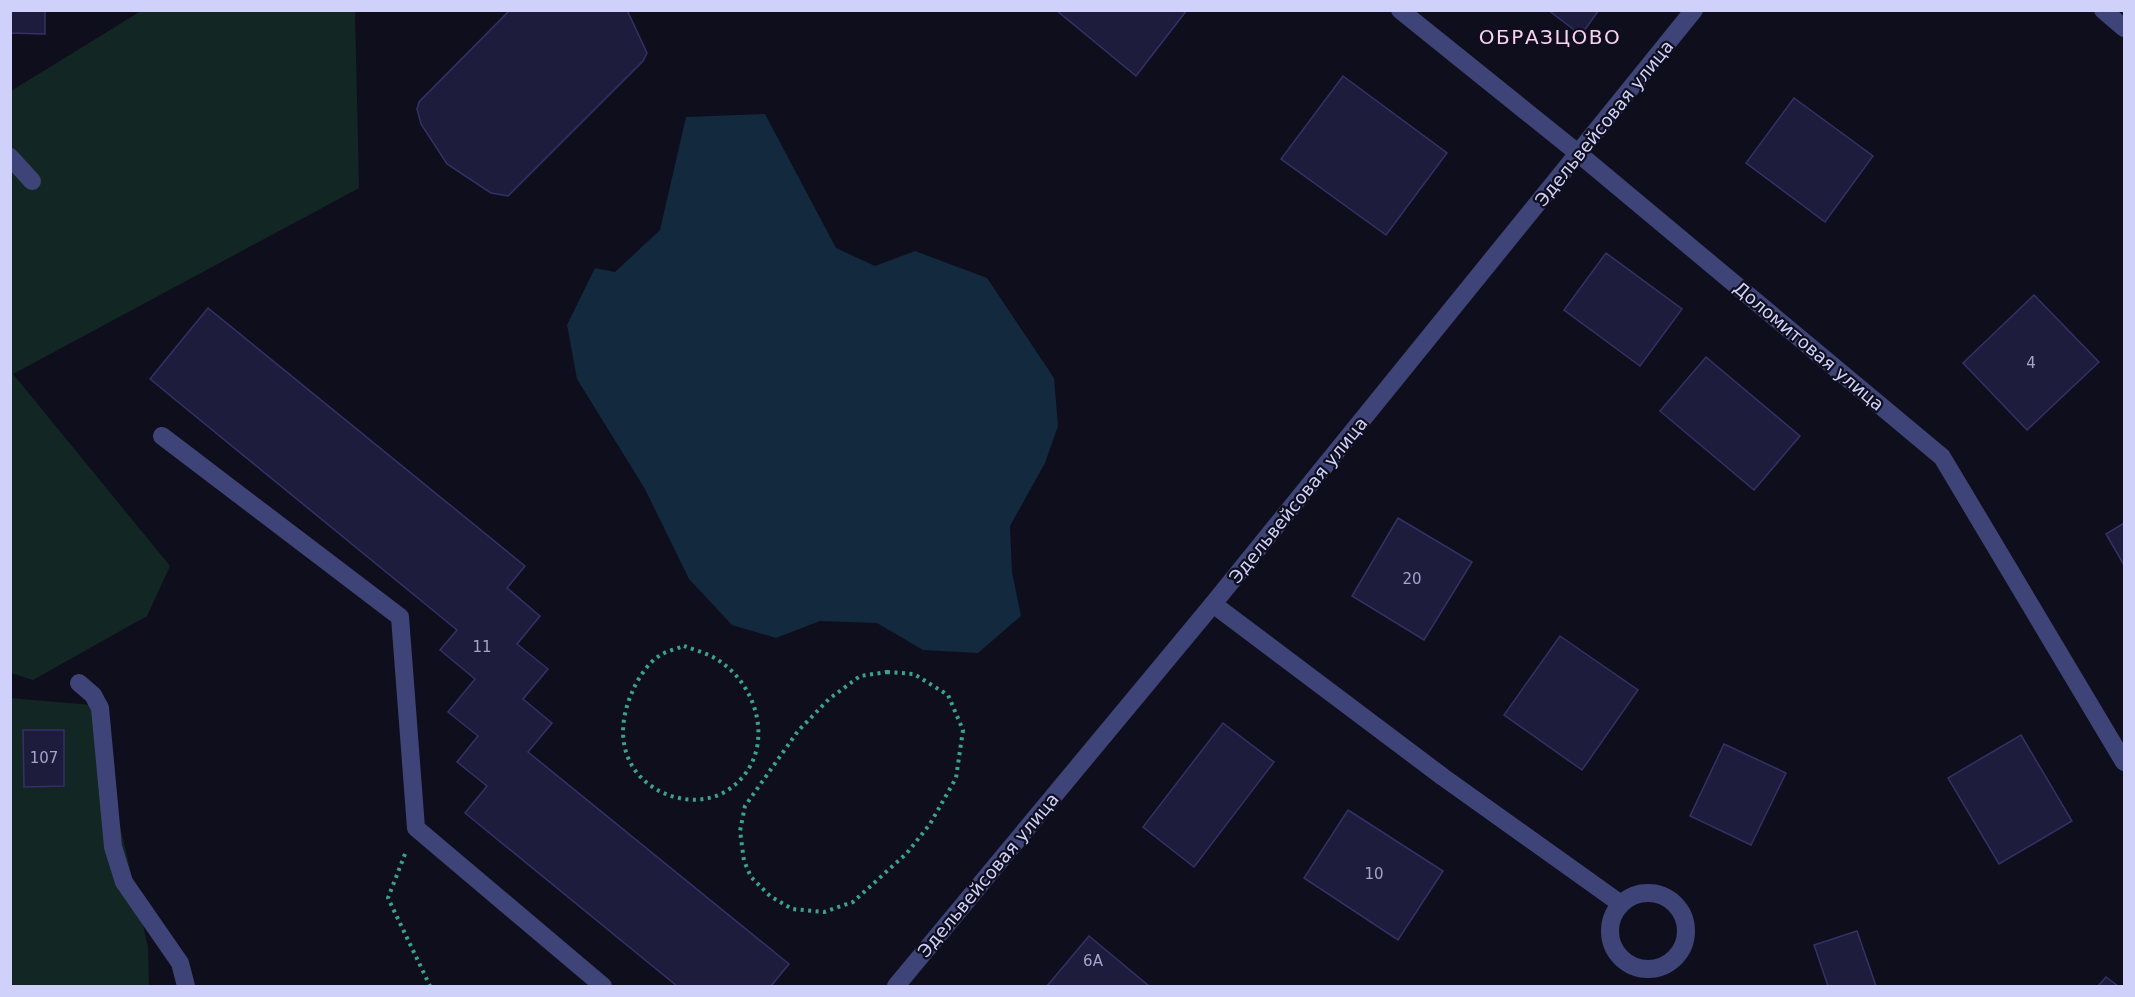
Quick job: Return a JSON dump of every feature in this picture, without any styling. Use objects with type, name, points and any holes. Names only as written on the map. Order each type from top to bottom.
[{"type":"street","name":"Доломитовая улица","points":[[1400,10],[1579,154],[1942,457],[2124,762]]},
{"type":"street","name":"Эдельвейсовая улица","points":[[896,987],[1213,604],[1694,10]]},
{"type":"street","points":[[2103,10],[2124,28]]},
{"type":"street","points":[[10,158],[32,181]]},
{"type":"street","points":[[162,436],[400,617],[416,828],[603,987]]},
{"type":"street","points":[[1213,604],[1443,777],[1621,904]]},
{"type":"street","points":[[79,683],[93,695],[100,708],[113,847],[124,882],[180,963],[186,987]]},
{"type":"street","points":[[1649,892],[1663,896],[1676,904],[1684,917],[1687,931],[1684,946],[1675,959],[1663,967],[1648,970],[1633,967],[1621,958],[1612,946],[1610,931],[1613,916],[1621,904],[1634,896],[1649,892]]},
{"type":"path","points":[[684,646],[718,660],[743,684],[756,711],[761,734],[755,757],[743,778],[726,791],[702,800],[677,799],[647,784],[630,762],[622,734],[625,707],[638,679],[657,656],[684,646]]},
{"type":"path","points":[[887,672],[914,674],[948,695],[963,730],[956,778],[930,824],[907,853],[853,902],[824,912],[792,909],[770,896],[751,877],[744,861],[740,831],[745,806],[798,731],[829,699],[860,676],[887,672]]},
{"type":"path","points":[[416,828],[388,898],[430,987]]},
{"type":"green space","points":[[141,11],[355,11],[359,188],[13,374],[170,566],[147,616],[33,680],[11,673],[11,91]]},
{"type":"green space","points":[[10,698],[92,705],[148,947],[149,986],[11,986]]},
{"type":"water","points":[[765,114],[836,248],[875,266],[915,251],[987,278],[1054,378],[1058,426],[1045,463],[1010,526],[1012,572],[1021,616],[978,653],[923,650],[877,623],[820,621],[776,638],[732,625],[689,579],[645,489],[577,379],[567,325],[595,268],[615,272],[660,230],[686,117]]},
{"type":"building","points":[[10,10],[45,10],[45,34],[10,33]]},
{"type":"building","points":[[510,10],[627,10],[647,53],[643,61],[508,196],[491,193],[447,164],[421,124],[417,109],[419,102]]},
{"type":"building","points":[[1056,10],[1187,10],[1136,76]]},
{"type":"building","points":[[1548,10],[1599,10],[1581,35]]},
{"type":"building","points":[[1343,76],[1447,153],[1386,235],[1281,159]]},
{"type":"building","points":[[1794,98],[1873,156],[1825,222],[1746,163]]},
{"type":"building","points":[[1606,253],[1682,309],[1640,366],[1564,310]]},
{"type":"building","points":[[2034,295],[2099,362],[2027,430],[1963,363]]},
{"type":"building","points":[[208,308],[525,566],[507,588],[540,616],[517,644],[548,669],[523,699],[552,723],[528,752],[789,964],[771,986],[677,986],[465,813],[487,786],[457,762],[478,736],[448,712],[475,679],[440,650],[457,630],[150,379]]},
{"type":"building","points":[[1706,357],[1800,436],[1754,490],[1660,411]]},
{"type":"building","points":[[1398,518],[1472,562],[1424,640],[1352,596]]},
{"type":"building","points":[[2124,523],[2124,565],[2106,534]]},
{"type":"building","points":[[1560,636],[1638,690],[1582,770],[1504,715]]},
{"type":"building","points":[[1223,723],[1274,762],[1194,867],[1143,827]]},
{"type":"building","points":[[23,730],[64,730],[64,786],[24,787]]},
{"type":"building","points":[[2021,735],[2072,821],[1999,864],[1948,778]]},
{"type":"building","points":[[1724,744],[1786,773],[1751,845],[1690,816]]},
{"type":"building","points":[[1348,810],[1443,871],[1398,940],[1304,878]]},
{"type":"building","points":[[1857,931],[1876,986],[1828,986],[1814,945]]},
{"type":"building","points":[[1089,936],[1149,986],[1047,986]]},
{"type":"building","points":[[2106,977],[2118,986],[2098,986]]},
{"type":"district","name":"ОБРАЗЦОВО","points":[[1550,37]]}]
